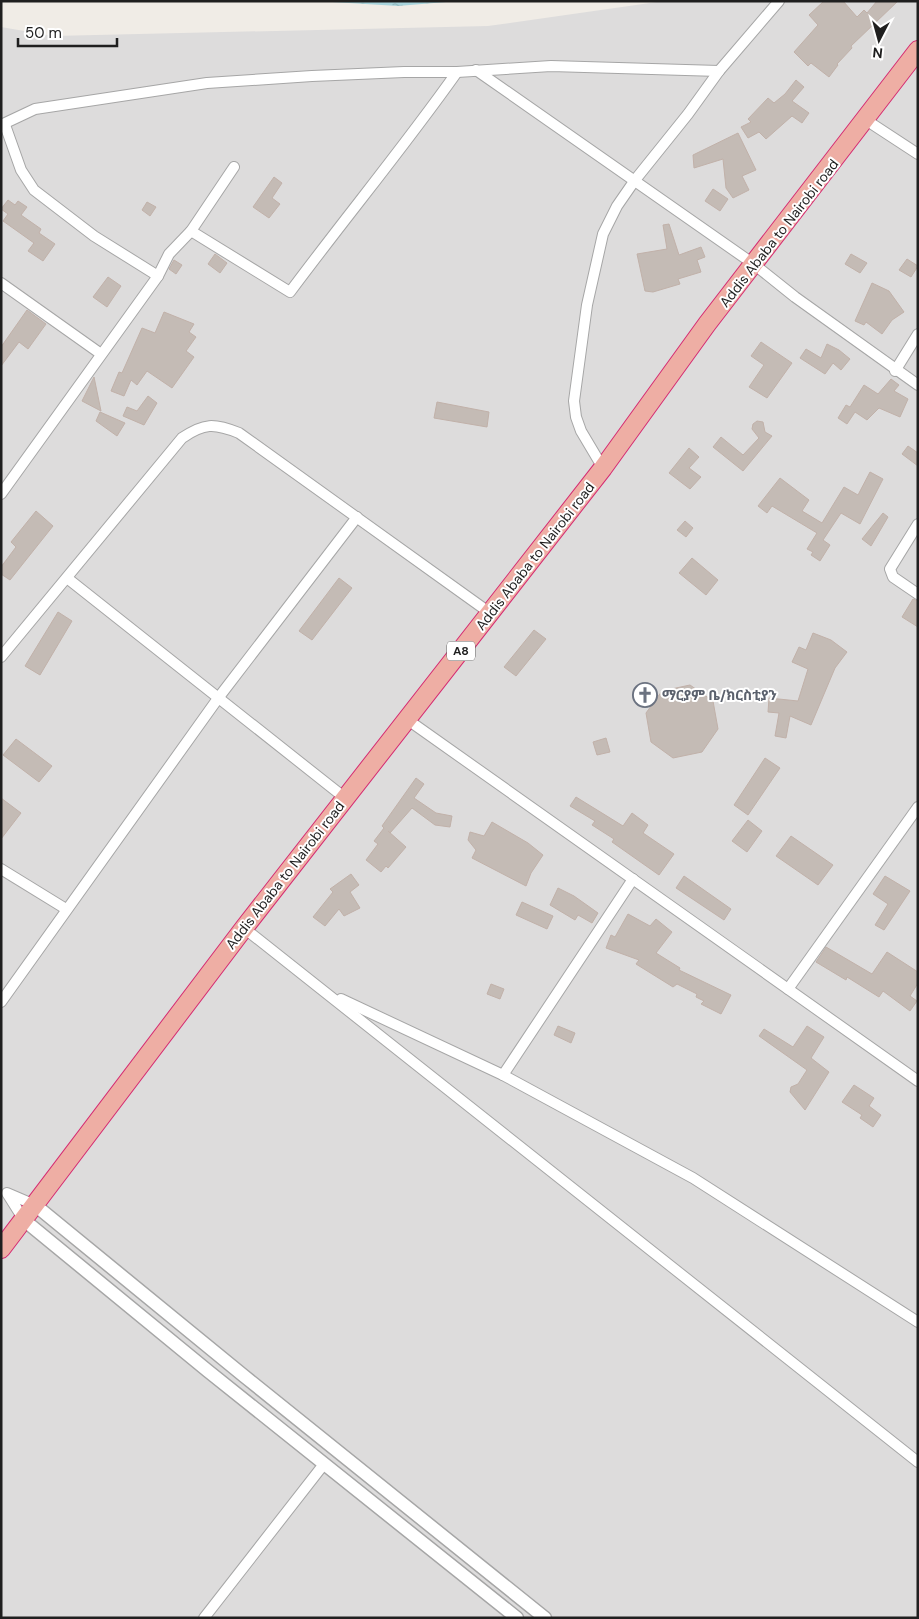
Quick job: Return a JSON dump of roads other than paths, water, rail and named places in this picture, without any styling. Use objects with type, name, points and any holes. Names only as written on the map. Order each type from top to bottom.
[{"type":"highway","name":"Addis Ababa to Nairobi road","points":[[1,1249],[344,798],[408,720],[603,468],[666,380],[918,50]]},
{"type":"street","points":[[603,468],[582,431],[576,417],[574,401],[587,306],[604,234],[617,206],[635,180],[688,114],[718,71],[779,1]]},
{"type":"street","points":[[158,276],[94,236],[34,190],[21,170],[3,125],[35,110],[207,83],[551,66],[718,71]]},
{"type":"street","points":[[476,70],[755,264],[795,297],[918,386]]},
{"type":"street","points":[[192,231],[290,292],[332,235],[408,141],[457,72]]},
{"type":"street","points":[[866,120],[918,154]]},
{"type":"street","points":[[1,494],[158,276],[169,254],[192,231],[234,168]]},
{"type":"street","points":[[3,289],[101,354]]},
{"type":"street","points":[[895,371],[918,334]]},
{"type":"street","points":[[1,657],[182,438],[198,427],[220,425],[239,433],[490,613]]},
{"type":"street","points":[[1,1002],[219,697],[356,517]]},
{"type":"street","points":[[918,524],[890,569],[893,577],[918,594]]},
{"type":"street","points":[[67,578],[344,798]]},
{"type":"street","points":[[408,720],[918,1081]]},
{"type":"street","points":[[788,989],[917,808]]},
{"type":"street","points":[[1,868],[66,909]]},
{"type":"street","points":[[503,1075],[633,879]]},
{"type":"street","points":[[244,928],[918,1462]]},
{"type":"street","points":[[325,991],[503,1075],[693,1178],[918,1322]]},
{"type":"street","points":[[4,1190],[35,1205],[545,1618]]},
{"type":"street","points":[[4,1190],[24,1220],[517,1618]]},
{"type":"street","points":[[204,1618],[324,1464]]},
{"type":"water","points":[[316,1],[458,1],[398,6]]},
{"type":"place","name":"ማርያም ቤ/ክርስቲያን","points":[[645,695]]}]
